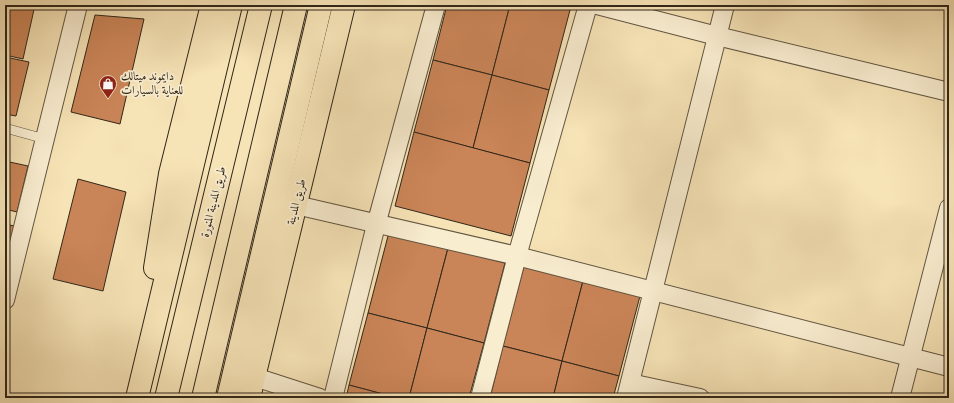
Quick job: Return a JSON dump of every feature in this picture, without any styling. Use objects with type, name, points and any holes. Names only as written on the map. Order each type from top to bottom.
[{"type":"main road","points":[[134,398],[170,174],[212,5]]},
{"type":"main road","points":[[137,398],[231,5]]},
{"type":"main road","name":"طريق المدينة المنورة","points":[[166,398],[261,5]]},
{"type":"main road","points":[[203,398],[296,5]]},
{"type":"main road","name":"طريق المدينة","points":[[228,398],[321,5]]},
{"type":"main road","name":"طريق المدينة","points":[[249,398],[344,5]]},
{"type":"street","points":[[5,300],[78,5]]},
{"type":"street","points":[[255,377],[329,397],[436,5]]},
{"type":"street","points":[[480,398],[517,256],[588,5]]},
{"type":"street","points":[[598,5],[717,36],[949,92]]},
{"type":"street","points":[[700,398],[628,390],[725,5]]},
{"type":"street","points":[[296,205],[376,225],[517,256],[949,367]]},
{"type":"street","points":[[900,398],[911,358],[943,259],[949,208]]},
{"type":"lane","points":[[5,128],[45,139]]},
{"type":"building","points":[[5,5],[35,5],[23,59],[5,55]]},
{"type":"building","points":[[447,5],[510,5],[492,75],[433,60]]},
{"type":"building","points":[[510,5],[552,5],[570,10],[549,90],[492,75]]},
{"type":"building","points":[[95,15],[144,19],[120,124],[71,112]]},
{"type":"building","points":[[5,57],[29,62],[16,116],[5,114]]},
{"type":"building","points":[[433,60],[492,75],[473,148],[414,132]]},
{"type":"building","points":[[492,75],[549,90],[530,163],[473,148]]},
{"type":"building","points":[[414,132],[530,163],[511,236],[395,206]]},
{"type":"building","points":[[5,161],[28,166],[17,212],[5,209]]},
{"type":"building","points":[[78,179],[126,192],[103,291],[53,279]]},
{"type":"building","points":[[5,224],[14,226],[5,267]]},
{"type":"building","points":[[389,232],[448,248],[427,328],[368,313]]},
{"type":"building","points":[[448,248],[505,263],[484,343],[427,328]]},
{"type":"building","points":[[524,266],[583,281],[562,361],[503,346]]},
{"type":"building","points":[[583,281],[640,296],[619,376],[562,361]]},
{"type":"building","points":[[368,313],[427,328],[409,398],[398,398],[349,385]]},
{"type":"building","points":[[427,328],[484,343],[469,398],[409,398]]},
{"type":"building","points":[[503,346],[562,361],[553,398],[490,398]]},
{"type":"building","points":[[562,361],[619,376],[613,398],[553,398]]},
{"type":"building","points":[[349,385],[398,398],[346,398]]},
{"type":"place","name":"دايموند ميتالك للعناية بالسيارات","points":[[108,99]]}]
